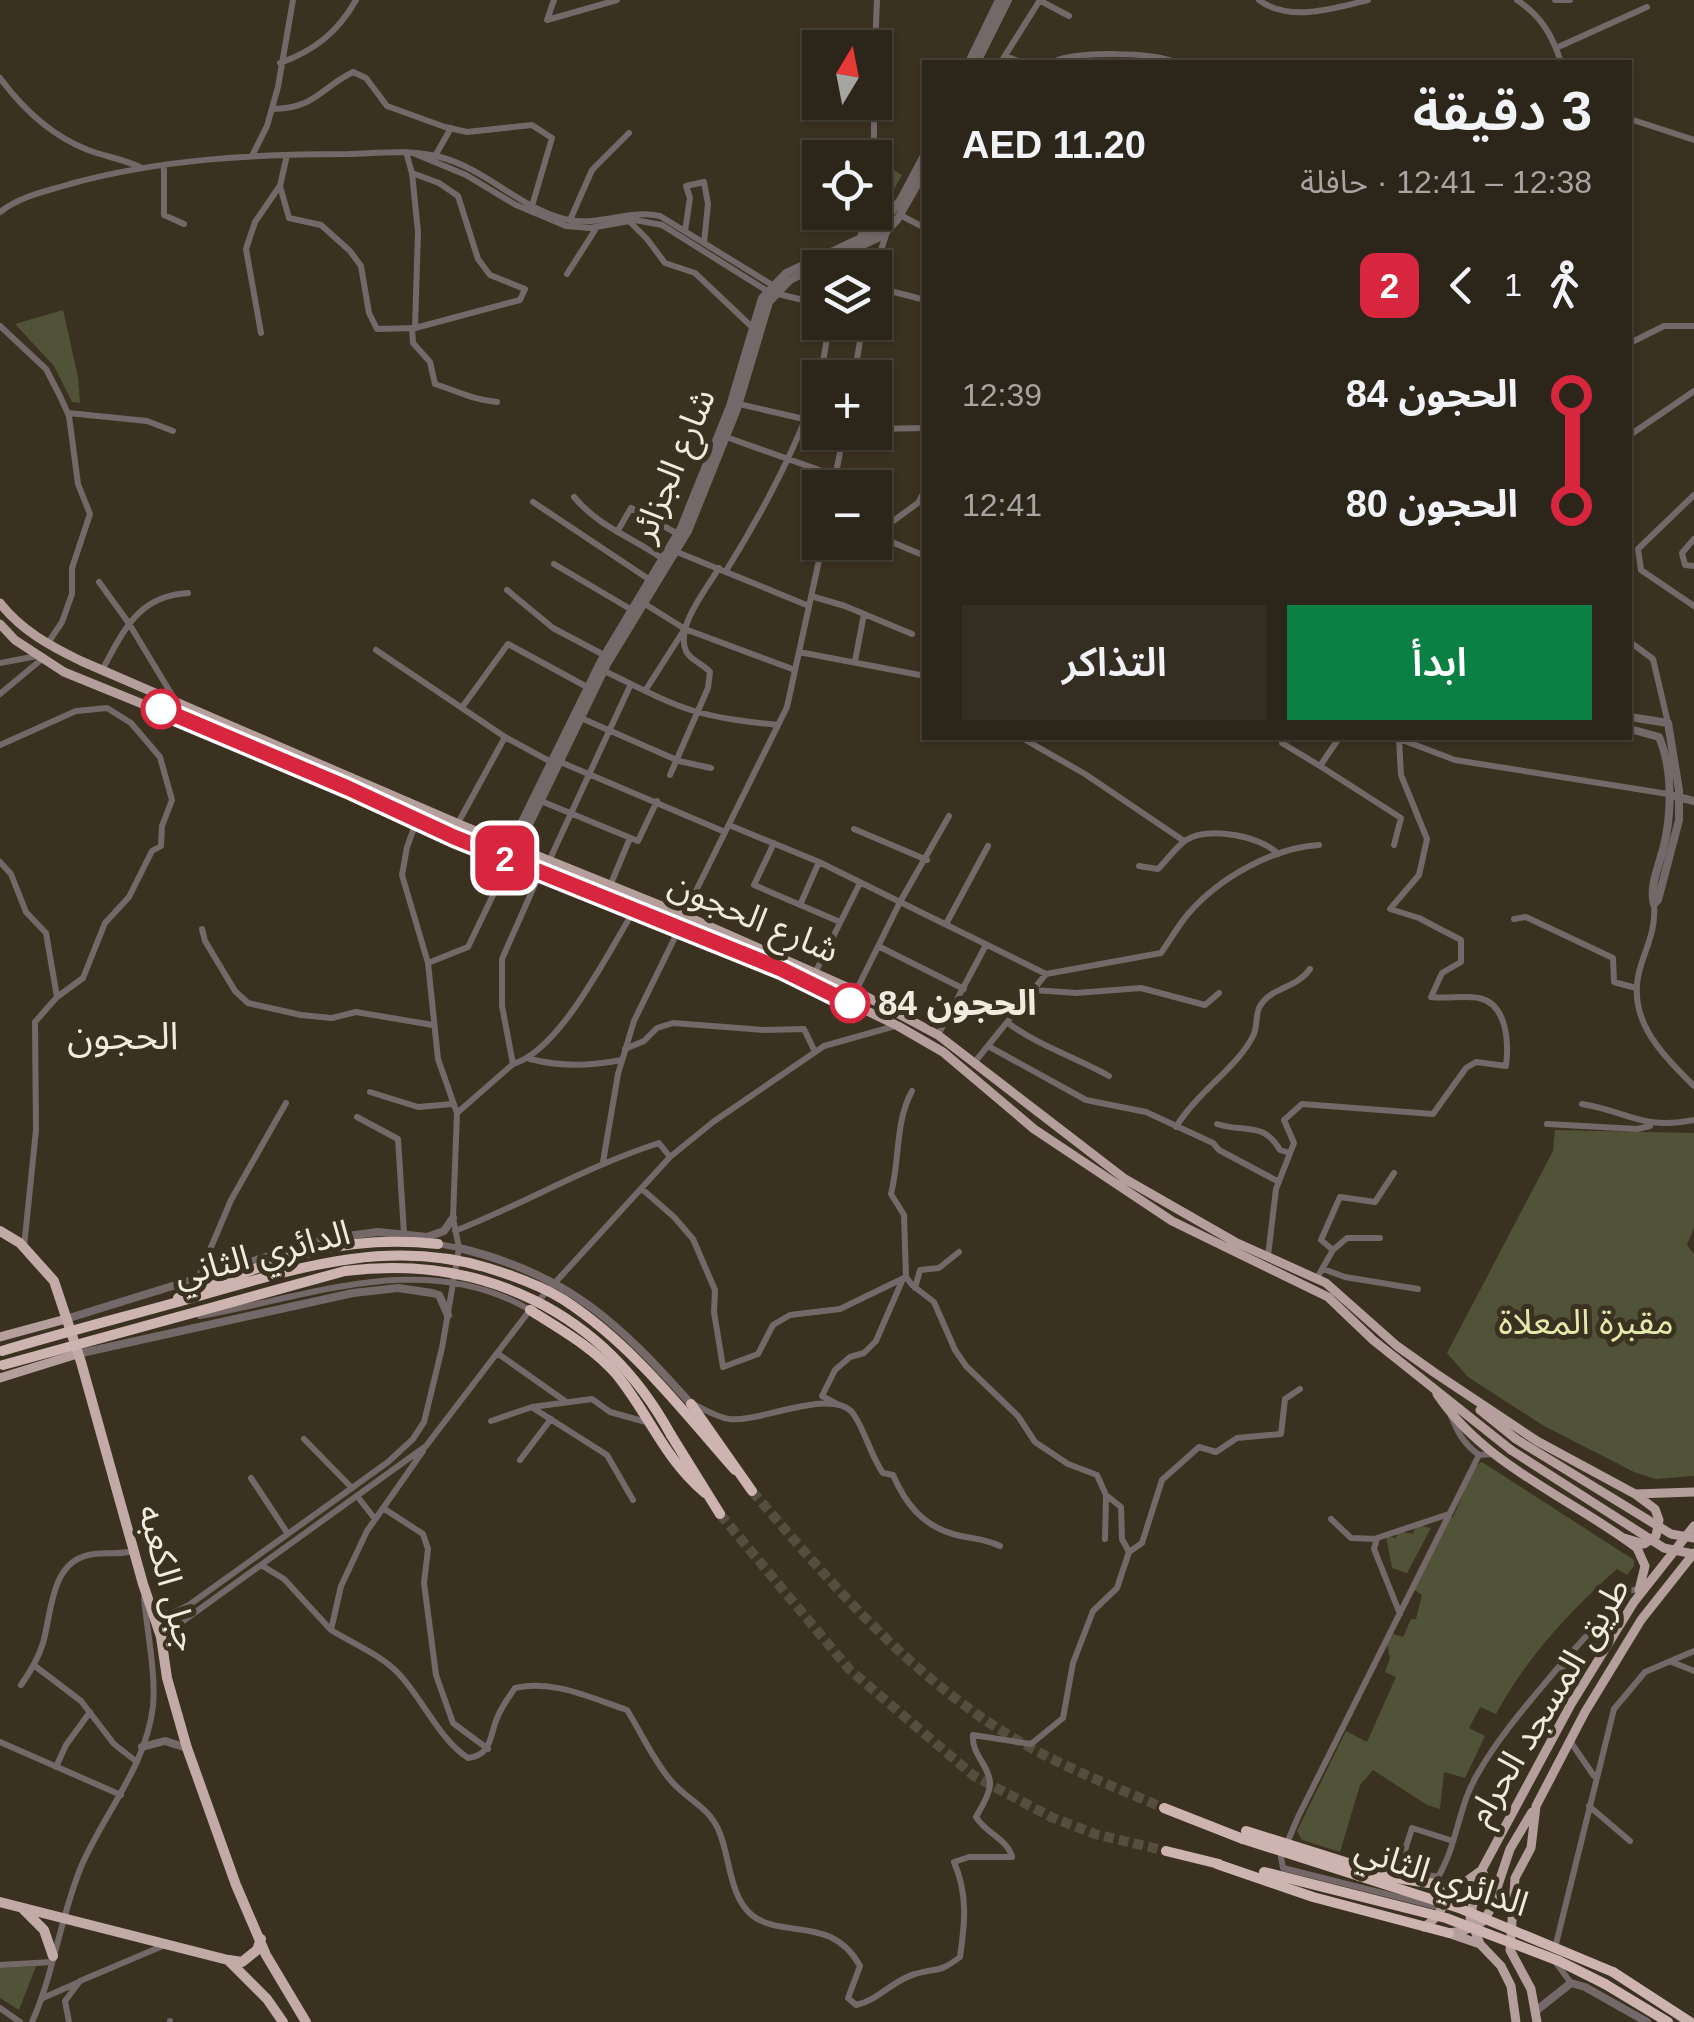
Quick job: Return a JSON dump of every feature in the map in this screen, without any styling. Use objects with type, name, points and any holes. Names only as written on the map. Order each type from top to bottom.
[{"type":"highway","name":"جبل الكعبه","points":[[0,1231],[24,1247],[54,1281],[161,1637],[167,1678],[187,1748],[236,1885],[266,1955],[306,2022]]},
{"type":"highway","points":[[137,1313],[272,1262],[328,1246],[392,1240],[438,1244]]},
{"type":"highway","name":"الدائري الثاني","points":[[1,1351],[351,1256],[410,1254],[464,1260],[538,1286],[587,1316],[629,1350],[752,1490]]},
{"type":"highway","name":"الدائري الثاني","points":[[2,1366],[345,1272],[392,1268],[454,1272],[507,1287],[552,1308],[588,1333],[634,1378],[720,1514]]},
{"type":"highway","points":[[530,1310],[578,1341],[614,1371],[676,1465],[705,1493]]},
{"type":"highway","points":[[692,1404],[724,1446],[735,1470]]},
{"type":"highway","name":"الدائري الثاني","points":[[1164,1808],[1459,1908],[1613,1972],[1689,2020]]},
{"type":"highway","points":[[1244,1835],[1396,1878],[1440,1881]]},
{"type":"highway","name":"الدائري الثاني","points":[[1166,1851],[1446,1918],[1559,1961],[1668,2022]]},
{"type":"highway","points":[[1263,1877],[1449,1933]]},
{"type":"highway","points":[[0,1902],[242,1962],[257,1950],[261,1939]]},
{"type":"highway","points":[[22,1908],[44,1930],[52,1959]]},
{"type":"highway","points":[[228,1960],[283,2022]]},
{"type":"main road","name":"شارع الحجون","points":[[0,602],[12,618],[47,644],[102,670],[458,824],[684,915],[856,991],[938,1035],[1125,1179],[1234,1242],[1320,1274],[1432,1378]]},
{"type":"main road","name":"شارع الحجون","points":[[0,624],[15,640],[64,672],[160,708],[540,873],[680,926],[781,969],[898,1026],[943,1052],[1034,1128],[1172,1221],[1328,1297],[1373,1340],[1432,1378]]},
{"type":"main road","points":[[0,1337],[66,1319]]},
{"type":"main road","points":[[0,1378],[78,1354]]},
{"type":"main road","points":[[1432,1378],[1451,1415],[1493,1454],[1624,1538],[1644,1558],[1644,1578],[1634,1602]]},
{"type":"main road","points":[[1432,1378],[1516,1439],[1671,1534],[1694,1538]]},
{"type":"main road","points":[[1432,1378],[1511,1450],[1664,1548],[1694,1553]]},
{"type":"main road","points":[[1432,1378],[1636,1494],[1655,1510],[1659,1520],[1656,1536],[1644,1544],[1624,1538]]},
{"type":"main road","points":[[1636,1494],[1694,1492]]},
{"type":"main road","name":"طريق المسجد الحرام","points":[[1516,2022],[1511,1986],[1501,1966],[1480,1944],[1470,1918],[1482,1870],[1570,1706],[1634,1602],[1694,1526]]},
{"type":"main road","name":"طريق المسجد الحرام","points":[[1537,2022],[1531,1989],[1510,1950],[1515,1878],[1530,1848],[1536,1806],[1641,1620],[1694,1553]]},
{"type":"main road","points":[[1449,1933],[1482,1922],[1489,1912],[1510,1849],[1536,1806]]},
{"type":"main road","points":[[1424,1927],[1436,1919],[1442,1908],[1440,1881],[1464,1882],[1482,1870],[1488,1883],[1497,1880]]},
{"type":"main road","points":[[1449,1933],[1480,1944]]},
{"type":"street","points":[[251,157],[278,87],[292,0]]},
{"type":"street","points":[[280,63],[321,43],[334,32],[356,0]]},
{"type":"street","points":[[554,0],[546,20],[617,0]]},
{"type":"street","points":[[876,30],[878,0]]},
{"type":"street","points":[[970,60],[1000,0]]},
{"type":"street","points":[[979,60],[1008,0]]},
{"type":"street","points":[[1003,59],[1040,0],[1069,16]]},
{"type":"street","points":[[1260,0],[1284,10],[1325,10],[1368,0]]},
{"type":"street","points":[[1299,0],[1305,6],[1325,10]]},
{"type":"street","points":[[1517,0],[1536,13],[1552,36],[1560,60]]},
{"type":"street","points":[[1555,0],[1570,0]]},
{"type":"street","points":[[1556,48],[1647,7]]},
{"type":"street","points":[[1061,60],[1076,56],[1146,56],[1166,60]]},
{"type":"street","points":[[272,109],[290,109],[313,101],[333,82],[353,72],[366,78],[386,106],[451,128],[466,132],[532,126],[552,138],[532,206]]},
{"type":"street","points":[[0,78],[3,87],[36,119],[62,136],[88,150],[143,168]]},
{"type":"street","points":[[1632,120],[1694,140]]},
{"type":"street","points":[[435,156],[451,128]]},
{"type":"street","points":[[570,220],[592,170],[628,132]]},
{"type":"street","points":[[0,212],[17,199],[143,168],[251,157],[409,152],[435,156],[473,170],[532,206],[570,220],[648,214],[664,218],[773,291]]},
{"type":"street","points":[[409,152],[418,232],[413,343],[430,362],[435,384],[459,390],[473,400],[496,402]]},
{"type":"street","points":[[409,152],[466,175],[544,218],[574,228],[629,222],[666,227],[773,291],[802,299]]},
{"type":"street","points":[[261,333],[246,249],[255,222],[280,186],[287,155]]},
{"type":"street","points":[[862,243],[890,216],[922,159]]},
{"type":"street","points":[[164,166],[164,215],[184,224]]},
{"type":"street","points":[[280,186],[289,218],[328,230],[361,266],[369,314],[377,330],[413,328],[510,306],[520,300],[525,289],[490,275],[478,258],[458,196],[412,173]]},
{"type":"street","points":[[879,250],[922,177]]},
{"type":"street","points":[[685,231],[690,198],[686,186],[704,182],[708,204],[704,243]]},
{"type":"street","points":[[900,215],[922,226]]},
{"type":"street","points":[[629,222],[665,263],[695,273],[752,327]]},
{"type":"street","points":[[568,274],[598,226]]},
{"type":"street","points":[[862,243],[865,230]]},
{"type":"street","points":[[859,250],[865,230]]},
{"type":"street","points":[[773,291],[887,232]]},
{"type":"street","points":[[862,243],[869,250]]},
{"type":"street","name":"شارع الجزائر","points":[[506,843],[516,834],[604,655],[678,534],[730,406],[752,327],[773,291]]},
{"type":"street","name":"شارع الجزائر","points":[[521,849],[554,761],[677,552],[739,404],[773,291]]},
{"type":"street","points":[[892,291],[922,299]]},
{"type":"street","points":[[0,326],[46,369],[67,413],[78,484],[90,514],[72,568],[72,594],[62,622],[47,644]]},
{"type":"street","points":[[1632,342],[1664,326],[1694,326]]},
{"type":"street","points":[[1632,434],[1694,391]]},
{"type":"street","points":[[739,404],[802,414]]},
{"type":"street","points":[[67,413],[147,421],[173,432]]},
{"type":"street","points":[[645,692],[760,518],[802,422]]},
{"type":"street","points":[[892,429],[922,428]]},
{"type":"street","points":[[726,437],[818,470]]},
{"type":"street","points":[[892,522],[922,494]]},
{"type":"street","points":[[1694,496],[1638,548],[1642,570],[1694,606]]},
{"type":"street","points":[[574,497],[590,516],[639,541],[664,560]]},
{"type":"street","points":[[533,502],[651,581]]},
{"type":"street","points":[[913,506],[922,508]]},
{"type":"street","points":[[617,532],[631,508],[678,534]]},
{"type":"street","points":[[1694,539],[1682,553],[1686,565],[1694,566]]},
{"type":"street","points":[[892,542],[922,555]]},
{"type":"street","points":[[677,552],[809,606]]},
{"type":"street","points":[[684,915],[787,707],[819,560]]},
{"type":"street","points":[[554,564],[632,610]]},
{"type":"street","points":[[99,582],[175,701]]},
{"type":"street","points":[[507,590],[553,628],[604,655]]},
{"type":"street","points":[[102,670],[128,622],[161,597],[188,592]]},
{"type":"street","points":[[811,596],[912,634]]},
{"type":"street","points":[[645,604],[685,629],[795,670]]},
{"type":"street","points":[[855,662],[864,614]]},
{"type":"street","points":[[670,775],[700,712],[710,672],[688,656],[685,629]]},
{"type":"street","points":[[0,635],[15,640]]},
{"type":"street","points":[[463,706],[508,644],[588,687]]},
{"type":"street","points":[[1632,644],[1652,660],[1668,724],[1679,798],[1678,820],[1654,904]]},
{"type":"street","points":[[376,650],[505,736],[554,761],[820,862],[1046,974],[1160,953],[1189,912],[1222,884],[1294,846],[1319,845]]},
{"type":"street","points":[[799,652],[922,675]]},
{"type":"street","points":[[0,663],[40,658]]},
{"type":"street","points":[[0,694],[40,658]]},
{"type":"street","points":[[604,671],[630,686],[700,712],[727,720],[778,725]]},
{"type":"street","points":[[549,861],[630,686]]},
{"type":"street","points":[[0,744],[76,711],[106,708],[131,724],[160,757],[172,800],[162,826],[161,846],[152,850],[128,897],[105,922],[82,978],[34,1022],[36,1130],[24,1247]]},
{"type":"street","points":[[1632,717],[1668,724]]},
{"type":"street","points":[[581,718],[678,761],[711,768]]},
{"type":"street","points":[[1657,722],[1670,818],[1656,876],[1651,942],[1636,988],[1640,1018],[1658,1050],[1694,1086]]},
{"type":"street","points":[[1632,730],[1659,737]]},
{"type":"street","points":[[458,824],[505,736]]},
{"type":"street","points":[[1026,740],[1085,774],[1184,841]]},
{"type":"street","points":[[1282,740],[1401,818],[1394,845]]},
{"type":"street","points":[[1320,766],[1338,740]]},
{"type":"street","points":[[1268,1256],[1279,1182],[1294,1144],[1284,1120],[1302,1104],[1433,1114],[1466,1068],[1476,1062],[1506,1066],[1508,1051],[1500,1013],[1493,1004],[1478,998],[1431,997],[1442,973],[1461,962],[1461,940],[1419,918],[1390,909],[1418,875],[1427,839],[1402,775],[1398,740]]},
{"type":"street","points":[[1403,740],[1455,760],[1694,800]]},
{"type":"street","points":[[540,800],[638,841],[657,801]]},
{"type":"street","points":[[856,991],[949,816]]},
{"type":"street","points":[[150,1604],[169,1615],[175,1613],[388,1462],[413,1439],[424,1422],[459,1248],[454,1218],[456,1112],[438,1059],[428,962],[402,875],[406,847],[417,820]]},
{"type":"street","points":[[854,829],[926,860]]},
{"type":"street","points":[[1139,866],[1158,869],[1184,841],[1220,835],[1252,838],[1269,844],[1278,854]]},
{"type":"street","points":[[610,886],[630,838]]},
{"type":"street","points":[[774,844],[754,885],[840,922]]},
{"type":"street","points":[[946,925],[988,846]]},
{"type":"street","points":[[428,962],[468,947],[510,860]]},
{"type":"street","points":[[0,862],[10,874],[26,912],[46,933],[57,998]]},
{"type":"street","points":[[800,905],[820,862]]},
{"type":"street","points":[[514,1064],[502,1006],[502,959],[540,873]]},
{"type":"street","points":[[814,973],[860,882]]},
{"type":"street","points":[[456,1112],[514,1064],[530,1059],[555,1036],[635,909]]},
{"type":"street","points":[[1514,919],[1526,917],[1613,958],[1614,982],[1636,988]]},
{"type":"street","points":[[602,1162],[634,1020],[680,926]]},
{"type":"street","points":[[202,928],[205,941],[235,991],[248,1002],[301,1015],[332,1018],[356,1012],[433,1025]]},
{"type":"street","points":[[938,1035],[986,945]]},
{"type":"street","points":[[880,947],[964,989]]},
{"type":"street","points":[[1176,1127],[1190,1103],[1239,1056],[1255,1034],[1259,1007],[1273,992],[1302,980],[1310,969]]},
{"type":"street","points":[[974,1063],[1046,974]]},
{"type":"street","points":[[1034,990],[1076,993],[1141,988],[1205,1005],[1219,993]]},
{"type":"street","points":[[625,1049],[644,1041],[657,1028],[673,1023],[804,1029],[815,1052]]},
{"type":"street","points":[[1008,1023],[1043,1045],[1109,1076]]},
{"type":"street","points":[[331,1630],[341,1586],[375,1519],[426,1446],[530,1310],[670,1157],[713,1122],[815,1052],[864,1032],[898,1026]]},
{"type":"street","points":[[988,1046],[1086,1100],[1146,1112],[1213,1143],[1218,1150],[1279,1182]]},
{"type":"street","points":[[530,1059],[557,1066],[590,1066],[622,1060]]},
{"type":"street","points":[[912,1091],[902,1110],[898,1168],[891,1194],[904,1215],[906,1277],[934,1302],[966,1366],[1018,1416],[1036,1442],[1068,1464],[1097,1475],[1106,1496],[1105,1539]]},
{"type":"street","points":[[370,1092],[418,1107],[452,1104]]},
{"type":"street","points":[[198,1278],[231,1200],[286,1103]]},
{"type":"street","points":[[1582,1104],[1656,1124]]},
{"type":"street","points":[[357,1117],[398,1139],[404,1234]]},
{"type":"street","points":[[1547,1124],[1637,1129],[1694,1120]]},
{"type":"street","points":[[1217,1124],[1237,1130],[1255,1128],[1271,1135],[1280,1150],[1290,1153]]},
{"type":"street","points":[[455,1231],[504,1212],[532,1194],[602,1162],[659,1143],[670,1157]]},
{"type":"street","points":[[1333,1250],[1322,1240],[1340,1198],[1375,1202],[1394,1173]]},
{"type":"street","points":[[642,1189],[693,1239],[715,1290],[714,1312],[723,1367],[758,1354],[774,1324],[790,1315],[840,1309],[906,1277]]},
{"type":"street","points":[[66,1319],[324,1239],[378,1232],[427,1236],[444,1231],[454,1218]]},
{"type":"street","points":[[427,1236],[438,1244],[517,1264],[555,1281],[613,1320],[692,1404],[717,1415],[746,1418],[805,1406],[839,1405]]},
{"type":"street","points":[[1380,1238],[1347,1238],[1333,1250],[1320,1274],[1418,1289]]},
{"type":"street","points":[[915,1288],[920,1270],[939,1268],[959,1252]]},
{"type":"street","points":[[906,1277],[898,1286],[876,1341],[835,1370],[822,1396],[852,1412],[874,1460],[883,1474],[892,1475],[904,1500],[917,1515],[953,1534],[1000,1546]]},
{"type":"street","points":[[145,1325],[362,1281],[454,1284],[485,1290],[530,1310]]},
{"type":"street","points":[[78,1354],[379,1289],[432,1292],[440,1296],[448,1316]]},
{"type":"street","points":[[497,1353],[566,1401]]},
{"type":"street","points":[[1128,1552],[1142,1543],[1167,1474],[1199,1447],[1216,1452],[1237,1438],[1281,1434],[1285,1400],[1300,1389]]},
{"type":"street","points":[[491,1421],[532,1408],[592,1400],[610,1412],[647,1422]]},
{"type":"street","points":[[532,1408],[606,1454],[634,1500]]},
{"type":"street","points":[[708,1426],[717,1415]]},
{"type":"street","points":[[1451,1415],[1459,1436],[1479,1455],[1493,1454]]},
{"type":"street","points":[[520,1460],[551,1419]]},
{"type":"street","points":[[304,1439],[350,1487]]},
{"type":"street","points":[[161,1637],[426,1446]]},
{"type":"street","points":[[1442,1908],[1283,1868],[1281,1858],[1479,1455]]},
{"type":"street","points":[[250,1478],[288,1534]]},
{"type":"street","points":[[357,1496],[375,1519]]},
{"type":"street","points":[[260,1565],[284,1578],[331,1630],[396,1670],[453,1748],[468,1758],[479,1757],[488,1749],[497,1718],[515,1688],[534,1684],[564,1688],[627,1710],[671,1782],[710,1812],[720,1831],[739,1897],[751,1915],[766,1922],[809,1928],[843,1945],[860,1966],[848,1998],[856,2005],[869,2002],[916,1973],[932,1973],[960,1957],[966,1908],[963,1882],[954,1862],[970,1857],[1012,1856],[1010,1848],[976,1817],[990,1786],[972,1745],[973,1735],[1031,1744],[1063,1718],[1074,1663],[1093,1611],[1117,1588],[1128,1552],[1122,1538],[1122,1507],[1106,1496]]},
{"type":"street","points":[[383,1508],[423,1534],[428,1549],[424,1583],[436,1675],[452,1723],[488,1749]]},
{"type":"street","points":[[1332,1519],[1350,1538],[1377,1539],[1450,1513]]},
{"type":"street","points":[[1377,1539],[1374,1549],[1400,1614]]},
{"type":"street","points":[[21,1685],[35,1666],[52,1592],[61,1575],[80,1559],[94,1554],[114,1556],[134,1551]]},
{"type":"street","points":[[32,2022],[81,1866],[137,1762],[153,1704],[143,1584]]},
{"type":"street","points":[[1452,1842],[1412,1828],[1399,1869],[1440,1881],[1452,1842],[1458,1816],[1476,1776],[1528,1701],[1562,1662],[1626,1591],[1640,1589]]},
{"type":"street","points":[[1647,2022],[1571,1983],[1554,1963],[1553,1954],[1614,1709],[1645,1672],[1694,1651]]},
{"type":"street","points":[[1671,1661],[1694,1671]]},
{"type":"street","points":[[1562,1662],[1570,1706]]},
{"type":"street","points":[[35,1666],[82,1701],[114,1744],[137,1762]]},
{"type":"street","points":[[56,1767],[90,1712]]},
{"type":"street","points":[[142,1747],[165,1740],[187,1748]]},
{"type":"street","points":[[1570,1740],[1595,1777]]},
{"type":"street","points":[[0,1742],[121,1795]]},
{"type":"street","points":[[1590,1806],[1630,1840]]},
{"type":"street","points":[[42,1998],[165,1945]]},
{"type":"street","points":[[0,1965],[52,1959]]},
{"type":"street","points":[[69,2022],[66,2000],[80,1982]]},
{"type":"street","points":[[1537,2010],[1571,1983]]},
{"type":"street","points":[[0,2008],[20,2022]]},
{"type":"green space","points":[[892,169],[902,175],[892,193]]},
{"type":"green space","points":[[63,310],[80,403],[72,402],[54,366],[15,324]]},
{"type":"green space","name":"مقبرة المعلاة","points":[[1555,1130],[1694,1133],[1694,1228],[1687,1245],[1694,1254],[1694,1476],[1655,1479],[1634,1472],[1544,1426],[1468,1377],[1447,1353],[1553,1151]]},
{"type":"green space","points":[[1482,1462],[1634,1560],[1634,1566],[1627,1575],[1617,1569],[1566,1619],[1521,1674],[1496,1714],[1480,1707],[1469,1728],[1485,1736],[1465,1778],[1444,1772],[1440,1809],[1427,1805],[1373,1770],[1360,1785],[1340,1852],[1302,1840],[1297,1831],[1346,1731],[1367,1742],[1396,1677],[1385,1672],[1390,1658],[1387,1643],[1393,1634],[1403,1637],[1411,1619],[1416,1619],[1422,1595],[1413,1589],[1448,1516],[1453,1517],[1475,1466]]},
{"type":"green space","points":[[1416,1525],[1431,1528],[1407,1573],[1392,1568],[1386,1536],[1396,1538],[1398,1531],[1413,1534]]},
{"type":"green space","points":[[36,1966],[19,2010],[0,1998],[0,1968]]},
{"type":"tunnel","points":[[752,1491],[872,1625],[938,1685],[1030,1747],[1164,1808]]},
{"type":"tunnel","points":[[720,1514],[849,1669],[974,1776],[1051,1817],[1095,1834],[1166,1851]]},
{"type":"bus line","name":"2","points":[[161,709],[454,837],[781,969],[850,1003]]},
{"type":"place","name":"الحجون 84","points":[[850,1003]]},
{"type":"district","name":"الحجون","points":[[123,1036]]}]
